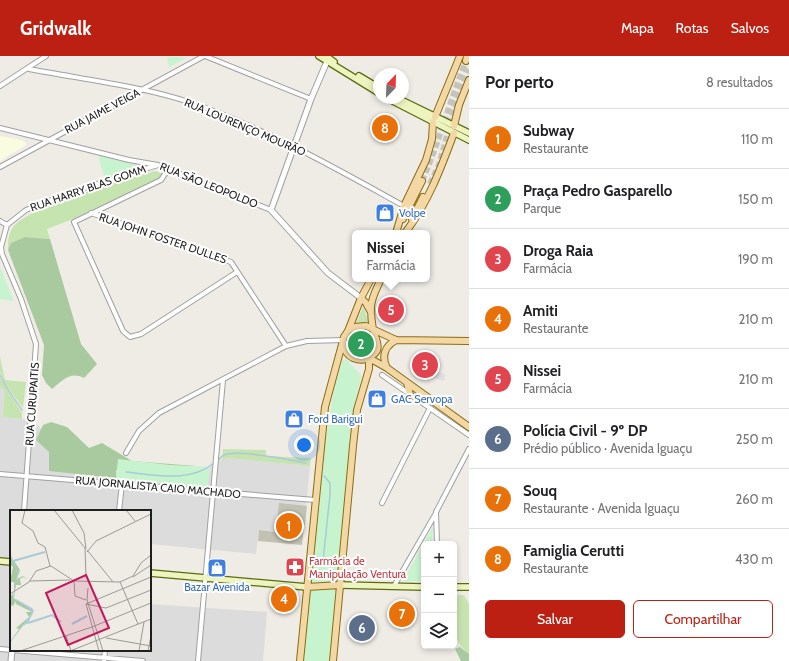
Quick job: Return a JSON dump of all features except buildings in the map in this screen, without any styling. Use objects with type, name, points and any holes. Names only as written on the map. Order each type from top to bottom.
[{"type":"main road","points":[[319,56],[327,58],[373,85]]},
{"type":"main road","points":[[397,230],[404,206],[426,160],[432,139],[434,120],[460,56]]},
{"type":"main road","points":[[327,58],[373,89]]},
{"type":"main road","points":[[407,230],[419,214],[442,166],[454,130],[459,105],[469,80]]},
{"type":"main road","points":[[400,104],[454,130],[469,140]]},
{"type":"main road","points":[[407,104],[434,120]]},
{"type":"main road","points":[[454,130],[469,133]]},
{"type":"main road","points":[[398,230],[422,181]]},
{"type":"main road","points":[[407,230],[430,184]]},
{"type":"main road","points":[[300,661],[325,407],[344,340],[361,298],[369,282]]},
{"type":"main road","points":[[344,340],[344,347],[349,356],[359,360],[369,358],[375,353],[378,347],[378,340],[373,330],[372,302],[381,282]]},
{"type":"main road","points":[[361,298],[366,303],[372,315]]},
{"type":"main road","points":[[348,331],[359,326],[366,326],[396,340],[469,341]]},
{"type":"main road","points":[[387,368],[384,361],[385,353],[388,346],[396,340]]},
{"type":"main road","points":[[369,358],[387,368],[469,427]]},
{"type":"main road","points":[[333,661],[357,410],[369,369],[369,358]]},
{"type":"main road","points":[[369,369],[377,362]]},
{"type":"main road","points":[[407,383],[410,395]]},
{"type":"main road","points":[[0,561],[10,562]]},
{"type":"main road","points":[[151,573],[206,577],[307,588],[340,585],[421,586]]},
{"type":"main road","points":[[457,587],[469,587]]},
{"type":"street","points":[[0,86],[29,69],[46,56]]},
{"type":"street","points":[[205,56],[311,99]]},
{"type":"street","name":"RUA JAIME VEIGA","points":[[0,167],[205,56]]},
{"type":"street","points":[[271,210],[327,58]]},
{"type":"street","name":"RUA LOURENÇO MOURÃO","points":[[29,69],[141,90],[191,103],[294,145],[404,206]]},
{"type":"street","name":"RUA SÃO LEOPOLDO","points":[[0,128],[129,160],[169,168],[271,210],[328,273],[361,298]]},
{"type":"street","name":"RUA HARRY BLAS GOMM","points":[[7,225],[26,210],[75,191],[158,165]]},
{"type":"street","name":"RUA HARRY BLAS GOMM","points":[[169,168],[161,180],[74,222],[123,331],[130,337],[141,334],[237,272]]},
{"type":"street","name":"RUA JOHN FOSTER DULLES","points":[[91,213],[230,262],[286,346]]},
{"type":"street","points":[[0,221],[7,225]]},
{"type":"street","name":"RUA CURUPAITIS","points":[[7,225],[1,247],[2,254],[21,299],[36,344],[24,510]]},
{"type":"street","points":[[126,453],[139,431],[159,412],[286,346],[307,341],[344,340]]},
{"type":"street","points":[[382,375],[469,435]]},
{"type":"street","points":[[198,661],[223,380]]},
{"type":"street","points":[[382,503],[430,408]]},
{"type":"street","points":[[394,586],[436,512],[469,448]]},
{"type":"street","name":"RUA JORNALISTA CAIO MACHADO","points":[[0,474],[316,500]]},
{"type":"street","points":[[119,510],[122,484]]},
{"type":"street","points":[[436,512],[437,541]]},
{"type":"street","points":[[0,649],[10,650]]},
{"type":"street","points":[[11,661],[12,651]]},
{"type":"street","points":[[22,651],[104,659],[143,661]]},
{"type":"shaded area","points":[[0,136],[21,140],[25,142],[26,145],[0,161]]},
{"type":"shaded area","points":[[427,368],[445,374],[444,381],[422,375]]},
{"type":"shaded area","points":[[0,385],[6,390],[3,417],[22,419],[38,425],[62,454],[207,487],[210,467],[221,458],[222,462],[226,458],[310,466],[304,526],[276,523],[275,532],[259,530],[256,554],[151,544],[151,510],[10,510],[10,651],[151,651],[151,604],[267,612],[263,661],[0,661]]},
{"type":"shaded area","points":[[279,503],[307,506],[305,525],[277,522]]},
{"type":"shaded area","points":[[276,523],[304,526],[302,545],[258,541],[259,530],[275,532]]},
{"type":"green space","points":[[167,56],[187,58],[169,67]]},
{"type":"green space","points":[[98,155],[145,167],[105,180]]},
{"type":"green space","points":[[155,171],[164,174],[161,178],[73,219],[47,229],[50,239],[25,237],[11,243],[8,250],[9,235],[14,226],[24,218],[80,194]]},
{"type":"green space","points":[[25,237],[50,239],[81,344],[97,364],[84,378],[79,376],[71,376],[63,380],[52,389],[46,383],[42,375],[44,345],[8,250],[11,243]]},
{"type":"green space","points":[[0,267],[14,301],[0,299]]},
{"type":"green space","points":[[363,307],[369,324],[356,324]]},
{"type":"green space","points":[[361,329],[370,333],[374,342],[370,351],[361,355],[352,351],[348,342],[352,333]]},
{"type":"green space","points":[[0,357],[5,380],[26,382],[23,408],[4,382],[0,372]]},
{"type":"green space","points":[[343,359],[347,360],[361,375],[361,378],[354,408],[340,585],[332,661],[302,661],[325,442],[334,388]]},
{"type":"green space","points":[[0,378],[22,413],[22,419],[3,417],[5,390],[3,390],[0,385]]},
{"type":"green space","points":[[51,422],[67,427],[89,448],[102,443],[132,461],[196,466],[116,470],[116,478],[49,471],[49,452],[36,440],[43,425]]},
{"type":"green space","points":[[223,449],[266,450],[266,456],[311,458],[310,466],[226,458],[222,463]]},
{"type":"green space","points":[[118,459],[170,465],[210,467],[207,488],[116,478]]},
{"type":"green space","points":[[433,526],[432,541],[425,541]]},
{"type":"green space","points":[[421,548],[421,581],[403,581]]},
{"type":"green space","points":[[457,595],[464,595],[469,604],[469,654],[458,642]]},
{"type":"green space","points":[[460,647],[469,654],[469,661],[461,661],[455,649]]},
{"type":"water","points":[[362,334],[366,334],[370,339],[365,346],[359,344],[359,337]]},
{"type":"waterway","points":[[0,375],[22,410]]},
{"type":"waterway","points":[[217,461],[224,455],[240,453],[306,463]]},
{"type":"waterway","points":[[126,472],[160,476],[183,475],[205,469],[214,463]]},
{"type":"waterway","points":[[323,561],[330,495],[330,483],[324,476]]},
{"type":"tunnel","points":[[422,181],[466,61]]},
{"type":"tunnel","points":[[430,184],[439,165],[456,104],[469,69]]},
{"type":"place","name":"Famiglia Cerutti","points":[[385,128]]},
{"type":"place","name":"Volpe","points":[[385,213]]},
{"type":"place","name":"Nissei","points":[[391,310]]},
{"type":"place","name":"Praça Pedro Gasparello","points":[[361,344]]},
{"type":"place","name":"Droga Raia","points":[[425,365]]},
{"type":"place","name":"GAC Servopa","points":[[377,399]]},
{"type":"place","name":"Ford Barigui","points":[[294,419]]},
{"type":"place","name":"Subway","points":[[289,526]]},
{"type":"place","name":"Farmácia de Manipulação Ventura","points":[[295,567]]},
{"type":"place","name":"Bazar Avenida","points":[[217,568]]},
{"type":"place","name":"Amiti","points":[[284,599]]},
{"type":"place","name":"Souq","points":[[402,614]]},
{"type":"place","name":"Polícia Civil - 9º DP","points":[[362,628]]}]
